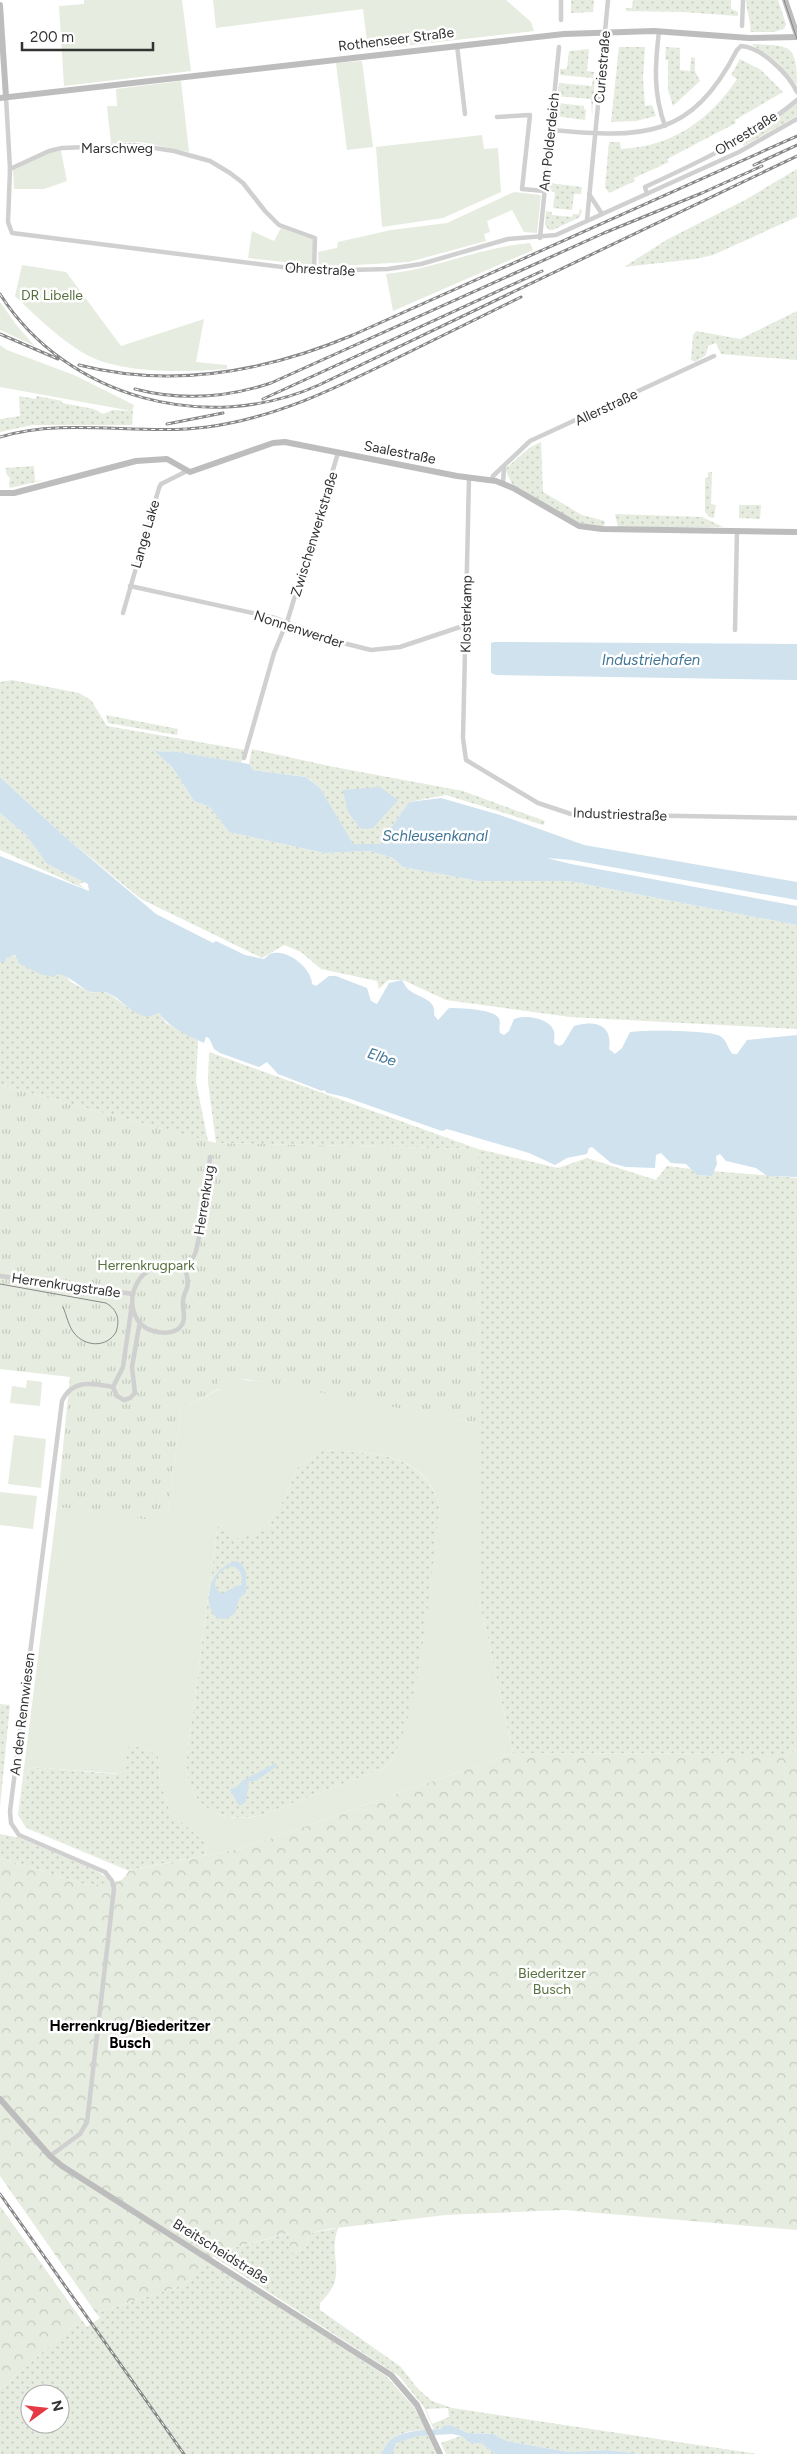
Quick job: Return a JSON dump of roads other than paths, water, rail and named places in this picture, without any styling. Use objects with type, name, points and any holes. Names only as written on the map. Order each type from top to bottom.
[{"type":"street","points":[[561,0],[561,20]]},
{"type":"street","name":"Curiestraße","points":[[587,220],[608,0]]},
{"type":"street","points":[[742,26],[743,0]]},
{"type":"street","points":[[785,0],[797,36]]},
{"type":"street","points":[[0,5],[3,97],[10,169]]},
{"type":"street","name":"Rothenseer Straße","points":[[3,97],[530,36],[605,31],[659,31],[749,38],[797,36]]},
{"type":"street","points":[[659,31],[654,82],[657,104],[664,126]]},
{"type":"street","points":[[457,45],[465,114]]},
{"type":"street","points":[[551,130],[596,134],[637,134],[664,126],[681,118],[697,105],[720,80],[737,49],[742,46],[776,65],[797,92]]},
{"type":"street","name":"Am Polderdeich","points":[[540,238],[559,47]]},
{"type":"street","name":"Ohrestraße","points":[[647,194],[645,187],[695,164],[745,136],[797,100]]},
{"type":"street","points":[[498,117],[530,115],[522,190],[545,190]]},
{"type":"street","name":"Ohrestraße","points":[[10,169],[8,222],[12,233],[314,271],[388,269],[421,264],[508,239],[540,238],[556,235],[698,172],[739,152],[797,119]]},
{"type":"street","name":"Marschweg","points":[[10,169],[52,150],[114,145],[155,147],[206,160],[241,181],[279,225],[315,238],[314,271]]},
{"type":"street","points":[[695,164],[698,172]]},
{"type":"street","points":[[590,194],[602,214]]},
{"type":"street","name":"Allerstraße","points":[[492,480],[493,476],[530,441],[714,356]]},
{"type":"street","name":"Saalestraße","points":[[187,471],[278,442],[469,478],[492,480],[503,484],[579,526],[602,529],[797,532]]},
{"type":"street","name":"Zwischenwerkstraße","points":[[244,758],[274,653],[287,622],[338,453]]},
{"type":"street","points":[[0,493],[14,492],[123,464],[146,460],[167,459],[187,471]]},
{"type":"street","points":[[503,484],[504,466]]},
{"type":"street","name":"Lange Lake","points":[[123,612],[161,484],[187,471]]},
{"type":"street","name":"Klosterkamp","points":[[463,750],[469,478]]},
{"type":"street","points":[[735,630],[737,531]]},
{"type":"street","name":"Nonnenwerder","points":[[130,586],[287,622],[347,644],[371,650],[400,647],[466,625]]},
{"type":"street","name":"Industriestraße","points":[[463,750],[465,758],[472,765],[542,805],[571,814],[797,818]]},
{"type":"street","name":"Herrenkrug","points":[[140,1321],[149,1329],[162,1332],[174,1331],[182,1326],[183,1300],[188,1284],[186,1271],[196,1247],[210,1157]]},
{"type":"street","points":[[132,1301],[140,1321],[132,1367],[135,1392],[129,1399],[122,1400],[117,1396],[113,1387],[123,1367],[132,1301],[133,1294],[141,1278],[154,1267],[166,1266],[186,1271]]},
{"type":"street","name":"Herrenkrugstraße","points":[[0,1276],[133,1294]]},
{"type":"street","name":"An den Rennwiesen","points":[[50,2156],[80,2134],[87,2122],[114,1889],[112,1881],[105,1872],[19,1835],[11,1823],[10,1810],[62,1401],[70,1389],[80,1384],[113,1387]]},
{"type":"street","name":"Breitscheidstraße","points":[[0,2099],[50,2156],[67,2170],[387,2372],[405,2389],[420,2410],[440,2454]]},
{"type":"water","name":"Industriehafen","points":[[491,643],[797,644],[797,680],[496,675],[491,673]]},
{"type":"water","name":"Schleusenkanal","points":[[155,751],[178,752],[249,764],[253,770],[306,777],[320,788],[353,844],[380,844],[409,802],[441,798],[500,815],[584,845],[797,882],[797,900],[572,860],[547,858],[797,906],[797,925],[569,881],[478,881],[403,867],[393,858],[370,851],[324,853],[229,832],[210,807],[194,801],[173,768]]},
{"type":"water","name":"Elbe","points":[[0,777],[63,835],[156,914],[213,943],[216,941],[245,955],[264,959],[272,953],[286,954],[304,967],[311,978],[312,984],[316,986],[329,976],[336,976],[367,988],[371,1001],[377,1004],[389,983],[402,980],[409,990],[433,1005],[434,1015],[438,1020],[449,1008],[489,1012],[498,1017],[500,1033],[504,1035],[509,1031],[514,1019],[524,1017],[537,1018],[552,1027],[554,1043],[559,1046],[563,1044],[574,1026],[595,1024],[605,1029],[608,1034],[609,1049],[615,1054],[622,1048],[630,1032],[676,1031],[714,1034],[723,1038],[733,1054],[737,1054],[747,1040],[797,1035],[797,1177],[767,1176],[756,1168],[726,1161],[720,1154],[716,1156],[717,1164],[712,1176],[697,1175],[686,1164],[671,1163],[661,1153],[656,1155],[655,1168],[626,1167],[611,1163],[592,1147],[589,1148],[587,1154],[567,1158],[555,1165],[529,1153],[447,1129],[439,1130],[345,1097],[327,1093],[324,1090],[322,1091],[278,1074],[267,1062],[259,1067],[220,1053],[214,1049],[209,1038],[206,1037],[204,1043],[192,1037],[173,1026],[159,1013],[152,1016],[140,1015],[110,994],[88,991],[61,975],[57,974],[54,977],[40,974],[18,963],[17,957],[14,955],[7,958],[5,962],[0,962],[0,856],[89,891],[88,884],[47,864],[26,835],[0,813]]},
{"type":"water","points":[[380,787],[398,800],[373,828],[361,829],[348,812],[343,790]]},
{"type":"water","points":[[236,1561],[242,1564],[246,1572],[246,1592],[239,1599],[235,1613],[225,1619],[217,1617],[212,1611],[209,1601],[214,1577],[223,1567]],"holes":[[[228,1567],[235,1567],[241,1575],[242,1585],[236,1586],[222,1594],[216,1589],[215,1582],[222,1571]]]},
{"type":"water","points":[[276,1763],[277,1766],[256,1781],[249,1781],[246,1802],[239,1806],[230,1789],[237,1787],[242,1781]]},
{"type":"water","points":[[451,2425],[468,2433],[493,2434],[507,2441],[569,2452],[607,2450],[642,2454],[495,2454],[481,2443],[470,2443],[461,2436],[452,2434],[418,2436],[396,2443],[392,2454],[382,2454],[391,2440],[398,2436],[414,2431],[440,2429]]},
{"type":"tram line","points":[[784,0],[797,39]]},
{"type":"tram line","points":[[0,1284],[106,1303],[117,1316],[116,1332],[107,1341],[102,1343],[96,1344],[84,1341],[72,1330],[63,1307]]},
{"type":"railway","points":[[79,365],[149,376],[184,376],[218,373],[286,359],[353,335],[797,136]]},
{"type":"railway","points":[[754,165],[797,145]]},
{"type":"railway","points":[[0,294],[28,330],[62,360],[101,382],[143,398],[187,406],[232,407],[276,400],[319,385],[797,156]]},
{"type":"railway","points":[[135,389],[169,395],[203,396],[237,392],[271,383],[604,233],[762,166]]},
{"type":"railway","points":[[263,399],[542,271]]},
{"type":"railway","points":[[0,437],[25,431],[51,428],[155,430],[207,427],[256,417],[327,391],[521,297]]},
{"type":"railway","points":[[0,334],[58,359]]},
{"type":"railway","points":[[167,424],[223,413]]},
{"type":"railway","points":[[0,2194],[184,2454]]},
{"type":"district","name":"Herrenkrug/Biederitzer Busch","points":[[130,2034]]},
{"type":"park label","name":"DR Libelle","points":[[52,295]]},
{"type":"park label","name":"Herrenkrugpark","points":[[146,1265]]},
{"type":"park label","name":"Biederitzer Busch","points":[[552,1982]]}]
